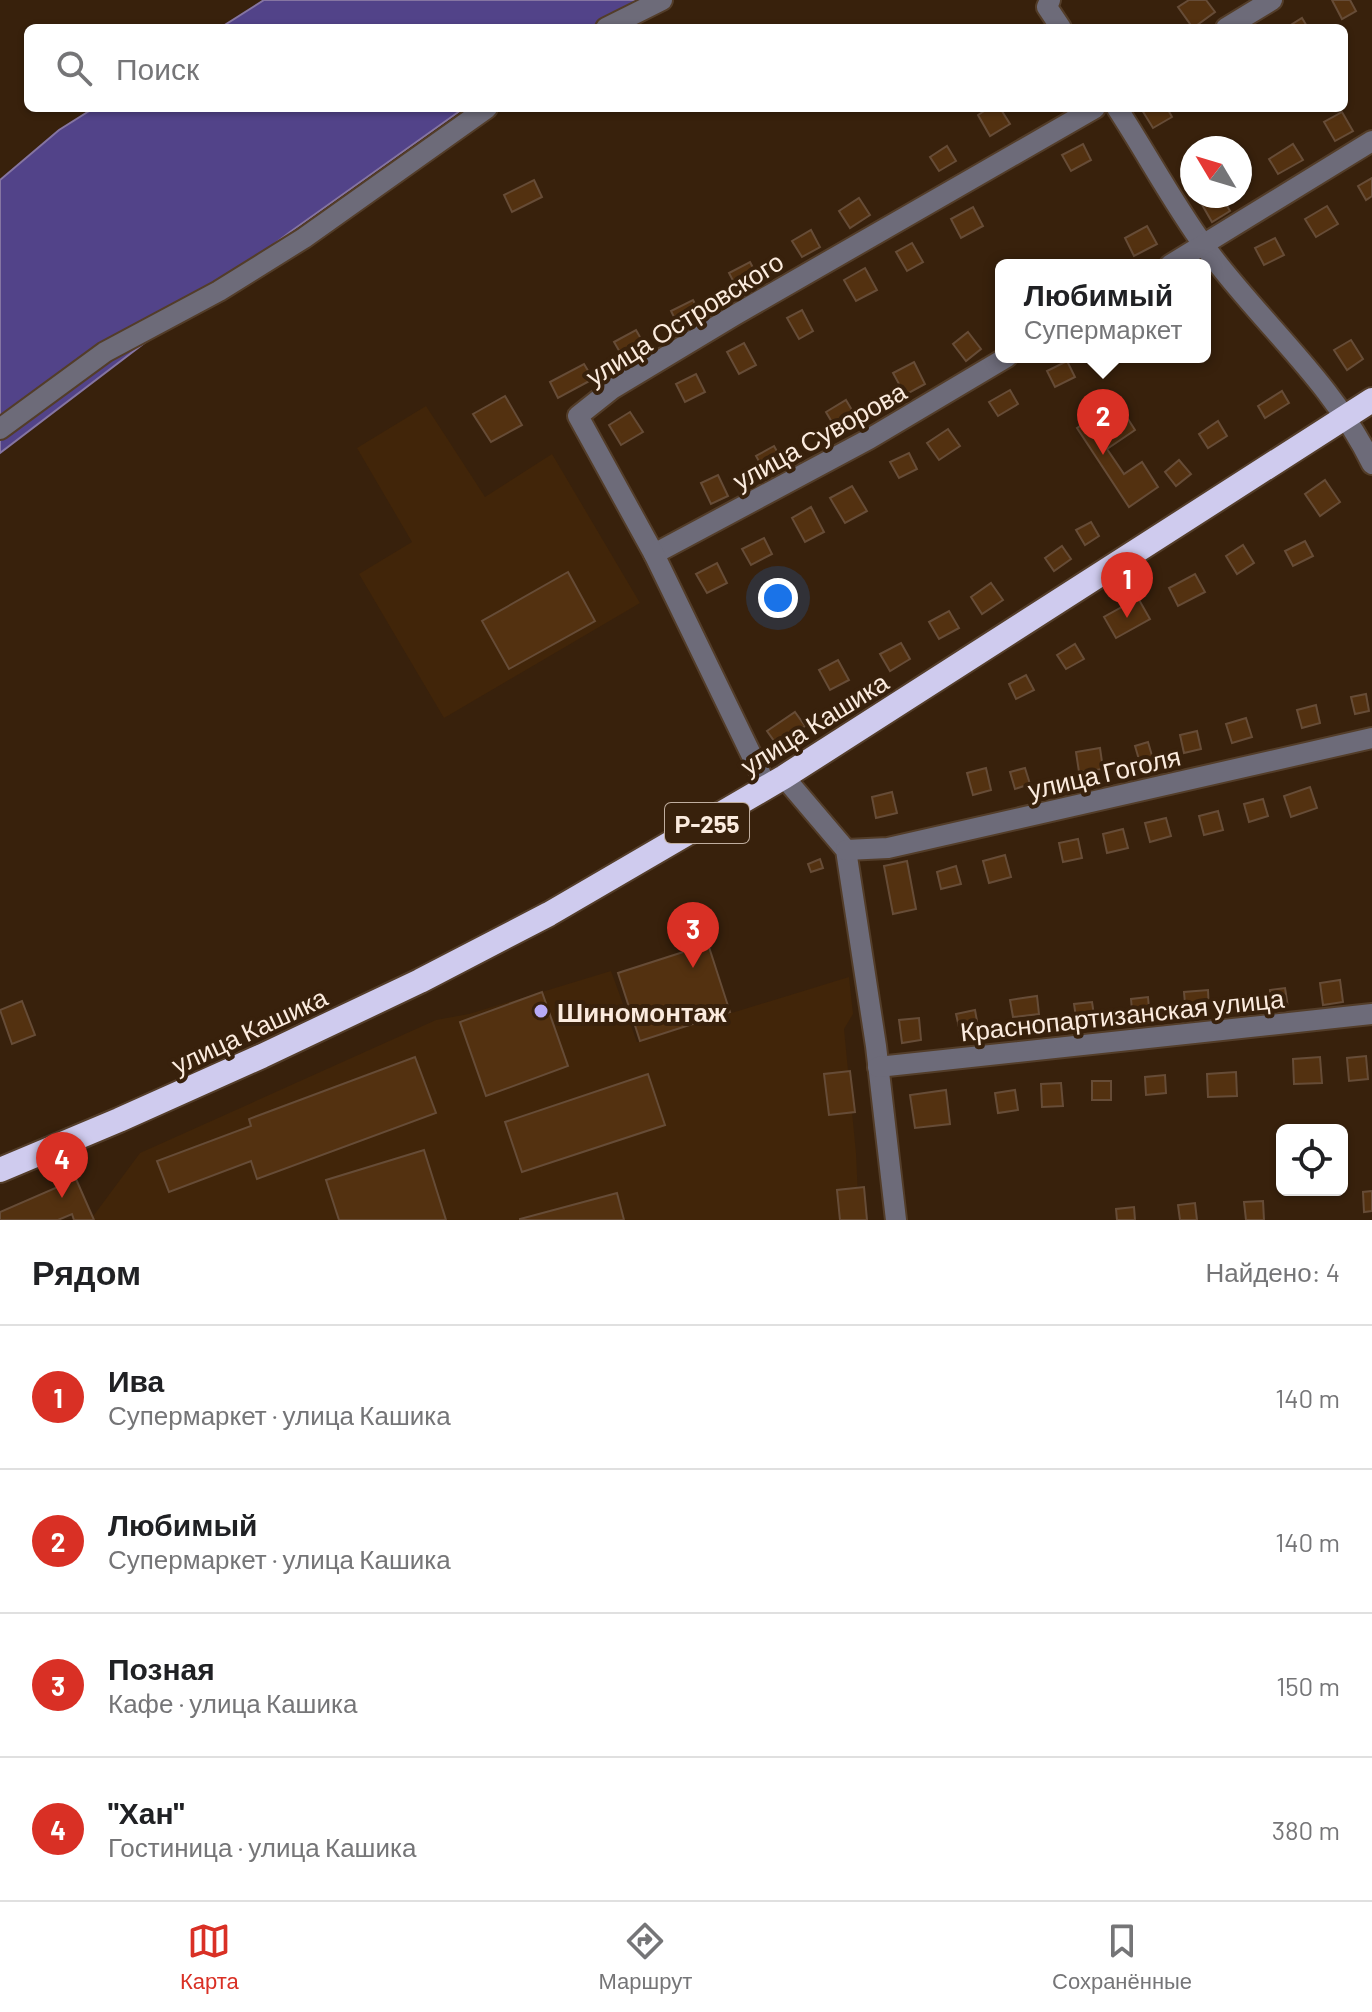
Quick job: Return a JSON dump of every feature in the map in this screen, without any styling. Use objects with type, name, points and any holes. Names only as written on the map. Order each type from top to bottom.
[{"type":"highway","name":"улица Кашика","points":[[0,1170],[148,1108],[420,981],[549,914],[775,781],[1372,400]]},
{"type":"street","points":[[614,24],[662,0]]},
{"type":"street","points":[[1050,0],[1047,7],[1058,24]]},
{"type":"street","points":[[1233,24],[1272,0]]},
{"type":"street","points":[[0,429],[105,352],[219,291],[304,238],[481,112]]},
{"type":"street","name":"улица Островского","points":[[846,850],[775,781],[578,416],[612,389],[735,315],[1088,112]]},
{"type":"street","points":[[1120,112],[1204,246],[1254,309],[1287,342],[1346,419],[1372,464]]},
{"type":"street","points":[[1181,259],[1372,141]]},
{"type":"street","name":"улица Суворова","points":[[654,554],[869,439],[997,363]]},
{"type":"street","name":"улица Гоголя","points":[[846,850],[888,848],[1372,738]]},
{"type":"street","points":[[846,850],[878,1067],[896,1220]]},
{"type":"street","name":"Краснопартизанская улица","points":[[878,1067],[1372,1014]]},
{"type":"shaded area","points":[[264,0],[655,0],[609,24],[226,24]]},
{"type":"shaded area","points":[[88,112],[458,112],[290,232],[0,453],[0,180],[59,130]]},
{"type":"shaded area","points":[[426,406],[485,497],[552,454],[640,603],[444,718],[359,574],[412,542],[357,448]]},
{"type":"shaded area","points":[[611,971],[637,1042],[849,977],[853,1014],[844,1029],[859,1220],[84,1220],[94,1215],[140,1153],[436,1020],[469,1014]]},
{"type":"building","points":[[1189,0],[1206,0],[1215,12],[1198,24],[1190,24],[1178,7]]},
{"type":"building","points":[[1332,0],[1350,0],[1356,11],[1342,19]]},
{"type":"building","points":[[983,112],[1002,112],[1010,124],[990,136],[978,115]]},
{"type":"building","points":[[1143,112],[1169,112],[1172,117],[1153,128]]},
{"type":"building","points":[[1342,112],[1353,131],[1335,141],[1324,122]]},
{"type":"building","points":[[1083,144],[1091,160],[1071,171],[1062,155]]},
{"type":"building","points":[[1293,144],[1303,160],[1278,174],[1269,159]]},
{"type":"building","points":[[947,146],[956,161],[939,171],[930,157]]},
{"type":"building","points":[[1372,178],[1372,196],[1366,200],[1358,186]]},
{"type":"building","points":[[534,180],[542,197],[512,212],[504,195]]},
{"type":"building","points":[[859,198],[870,215],[850,228],[839,211]]},
{"type":"building","points":[[1327,206],[1338,224],[1316,237],[1305,219]]},
{"type":"building","points":[[973,207],[983,226],[961,238],[951,219]]},
{"type":"building","points":[[1204,208],[1228,208],[1230,211],[1212,222]]},
{"type":"building","points":[[1147,226],[1157,244],[1134,256],[1125,238]]},
{"type":"building","points":[[811,230],[820,247],[802,257],[792,241]]},
{"type":"building","points":[[1275,238],[1284,255],[1264,265],[1255,248]]},
{"type":"building","points":[[912,243],[923,262],[907,271],[896,252]]},
{"type":"building","points":[[750,262],[760,281],[739,292],[729,273]]},
{"type":"building","points":[[865,268],[877,290],[856,301],[844,280]]},
{"type":"building","points":[[693,300],[701,316],[679,327],[671,311]]},
{"type":"building","points":[[802,310],[813,331],[799,339],[787,318]]},
{"type":"building","points":[[636,330],[645,346],[624,359],[614,342]]},
{"type":"building","points":[[968,332],[981,349],[966,361],[953,344]]},
{"type":"building","points":[[1351,340],[1363,359],[1347,370],[1334,350]]},
{"type":"building","points":[[744,343],[756,365],[739,374],[727,352]]},
{"type":"building","points":[[914,362],[925,384],[905,395],[893,373]]},
{"type":"building","points":[[1068,363],[1075,377],[1055,387],[1047,371]]},
{"type":"building","points":[[584,364],[593,379],[558,398],[550,382]]},
{"type":"building","points":[[696,374],[705,392],[685,402],[676,384]]},
{"type":"building","points":[[1010,390],[1018,404],[998,416],[989,402]]},
{"type":"building","points":[[1282,391],[1289,403],[1265,418],[1258,406]]},
{"type":"building","points":[[505,396],[522,425],[491,442],[473,414]]},
{"type":"building","points":[[846,400],[859,422],[839,434],[826,412]]},
{"type":"building","points":[[1117,402],[1135,430],[1107,449],[1124,474],[1142,462],[1158,487],[1129,507],[1077,428]]},
{"type":"building","points":[[630,412],[643,432],[621,445],[609,425]]},
{"type":"building","points":[[1218,421],[1227,436],[1208,448],[1199,434]]},
{"type":"building","points":[[948,429],[960,446],[939,460],[927,443]]},
{"type":"building","points":[[774,446],[784,464],[766,474],[756,456]]},
{"type":"building","points":[[909,453],[917,469],[899,478],[890,462]]},
{"type":"building","points":[[1179,460],[1191,474],[1176,486],[1165,472]]},
{"type":"building","points":[[718,475],[728,496],[711,504],[701,483]]},
{"type":"building","points":[[1325,480],[1340,502],[1320,516],[1305,494]]},
{"type":"building","points":[[852,486],[867,511],[845,523],[830,498]]},
{"type":"building","points":[[811,507],[824,532],[805,542],[792,518]]},
{"type":"building","points":[[1091,522],[1099,536],[1085,545],[1076,530]]},
{"type":"building","points":[[764,538],[772,554],[751,565],[742,549]]},
{"type":"building","points":[[1305,541],[1313,556],[1293,566],[1285,551]]},
{"type":"building","points":[[1243,545],[1254,563],[1237,574],[1226,556]]},
{"type":"building","points":[[1062,546],[1071,559],[1054,571],[1045,558]]},
{"type":"building","points":[[717,563],[727,583],[707,593],[696,574]]},
{"type":"building","points":[[568,572],[595,621],[509,669],[482,621]]},
{"type":"building","points":[[1195,574],[1205,592],[1178,606],[1169,588]]},
{"type":"building","points":[[991,583],[1003,600],[982,614],[971,597]]},
{"type":"building","points":[[1138,598],[1150,619],[1116,638],[1104,617]]},
{"type":"building","points":[[949,611],[959,628],[939,639],[929,622]]},
{"type":"building","points":[[901,643],[910,659],[890,671],[880,654]]},
{"type":"building","points":[[1075,644],[1084,659],[1066,669],[1057,655]]},
{"type":"building","points":[[838,660],[849,680],[830,690],[819,670]]},
{"type":"building","points":[[1026,675],[1034,690],[1016,699],[1009,684]]},
{"type":"building","points":[[1366,694],[1369,711],[1355,714],[1351,697]]},
{"type":"building","points":[[1316,705],[1320,723],[1302,728],[1297,710]]},
{"type":"building","points":[[795,712],[805,726],[777,745],[767,731]]},
{"type":"building","points":[[1246,718],[1252,737],[1232,743],[1226,724]]},
{"type":"building","points":[[1197,731],[1201,749],[1184,753],[1180,735]]},
{"type":"building","points":[[1148,742],[1153,759],[1140,763],[1135,746]]},
{"type":"building","points":[[1100,748],[1103,769],[1079,772],[1076,752]]},
{"type":"building","points":[[986,768],[991,790],[973,795],[967,773]]},
{"type":"building","points":[[1025,768],[1030,784],[1015,789],[1010,772]]},
{"type":"building","points":[[1310,787],[1317,808],[1291,817],[1284,796]]},
{"type":"building","points":[[892,792],[897,813],[876,818],[872,797]]},
{"type":"building","points":[[1263,799],[1268,816],[1249,822],[1244,804]]},
{"type":"building","points":[[1218,811],[1223,830],[1204,835],[1199,816]]},
{"type":"building","points":[[1166,818],[1171,836],[1150,842],[1145,823]]},
{"type":"building","points":[[1123,829],[1128,848],[1107,853],[1103,834]]},
{"type":"building","points":[[1078,839],[1082,858],[1063,862],[1059,843]]},
{"type":"building","points":[[1005,855],[1011,877],[989,883],[983,861]]},
{"type":"building","points":[[820,859],[823,868],[811,872],[808,864]]},
{"type":"building","points":[[907,861],[916,909],[893,914],[884,866]]},
{"type":"building","points":[[956,866],[961,884],[941,889],[937,872]]},
{"type":"building","points":[[708,944],[730,1012],[640,1041],[618,973]]},
{"type":"building","points":[[1340,980],[1343,1002],[1323,1005],[1320,983]]},
{"type":"building","points":[[1285,988],[1288,1007],[1272,1009],[1270,990]]},
{"type":"building","points":[[1208,990],[1209,1013],[1186,1015],[1184,992]]},
{"type":"building","points":[[542,992],[568,1066],[486,1096],[460,1022]]},
{"type":"building","points":[[1037,996],[1039,1014],[1013,1017],[1010,1000]]},
{"type":"building","points":[[1148,997],[1150,1019],[1133,1021],[1131,999]]},
{"type":"building","points":[[22,1001],[35,1035],[12,1044],[0,1010]]},
{"type":"building","points":[[1092,1002],[1095,1022],[1077,1024],[1074,1004]]},
{"type":"building","points":[[975,1010],[979,1032],[961,1036],[956,1014]]},
{"type":"building","points":[[919,1018],[921,1040],[902,1043],[899,1020]]},
{"type":"building","points":[[1366,1056],[1368,1079],[1349,1081],[1347,1058]]},
{"type":"building","points":[[415,1057],[436,1113],[257,1179],[251,1161],[169,1192],[157,1161],[251,1126],[249,1119]]},
{"type":"building","points":[[1320,1057],[1322,1083],[1294,1084],[1293,1059]]},
{"type":"building","points":[[850,1071],[855,1112],[829,1115],[824,1074]]},
{"type":"building","points":[[1236,1072],[1237,1096],[1208,1097],[1207,1074]]},
{"type":"building","points":[[648,1074],[665,1125],[522,1172],[505,1122]]},
{"type":"building","points":[[1165,1075],[1166,1093],[1146,1095],[1145,1077]]},
{"type":"building","points":[[1092,1081],[1111,1081],[1111,1100],[1092,1100]]},
{"type":"building","points":[[1061,1083],[1063,1106],[1042,1107],[1041,1084]]},
{"type":"building","points":[[946,1090],[950,1124],[915,1128],[910,1095]]},
{"type":"building","points":[[1015,1090],[1018,1110],[998,1113],[995,1093]]},
{"type":"building","points":[[424,1150],[446,1220],[339,1220],[326,1180]]},
{"type":"building","points":[[76,1179],[94,1220],[74,1220],[72,1214],[58,1220],[0,1220],[0,1212]]},
{"type":"building","points":[[864,1187],[867,1220],[840,1220],[837,1190]]},
{"type":"building","points":[[1372,1191],[1372,1211],[1364,1212],[1363,1192]]},
{"type":"building","points":[[617,1193],[624,1220],[520,1220],[520,1219]]},
{"type":"building","points":[[1263,1201],[1264,1220],[1246,1220],[1244,1202]]},
{"type":"building","points":[[1195,1203],[1197,1220],[1180,1220],[1178,1205]]},
{"type":"building","points":[[1134,1207],[1135,1220],[1117,1220],[1116,1209]]},
{"type":"place","name":"Любимый","points":[[1103,455]]},
{"type":"place","name":"Ива","points":[[1127,618]]},
{"type":"place","name":"Позная","points":[[693,968]]},
{"type":"place","name":"Шиномонтаж","points":[[541,1011]]},
{"type":"place","name":"\"Хан\"","points":[[62,1198]]}]
